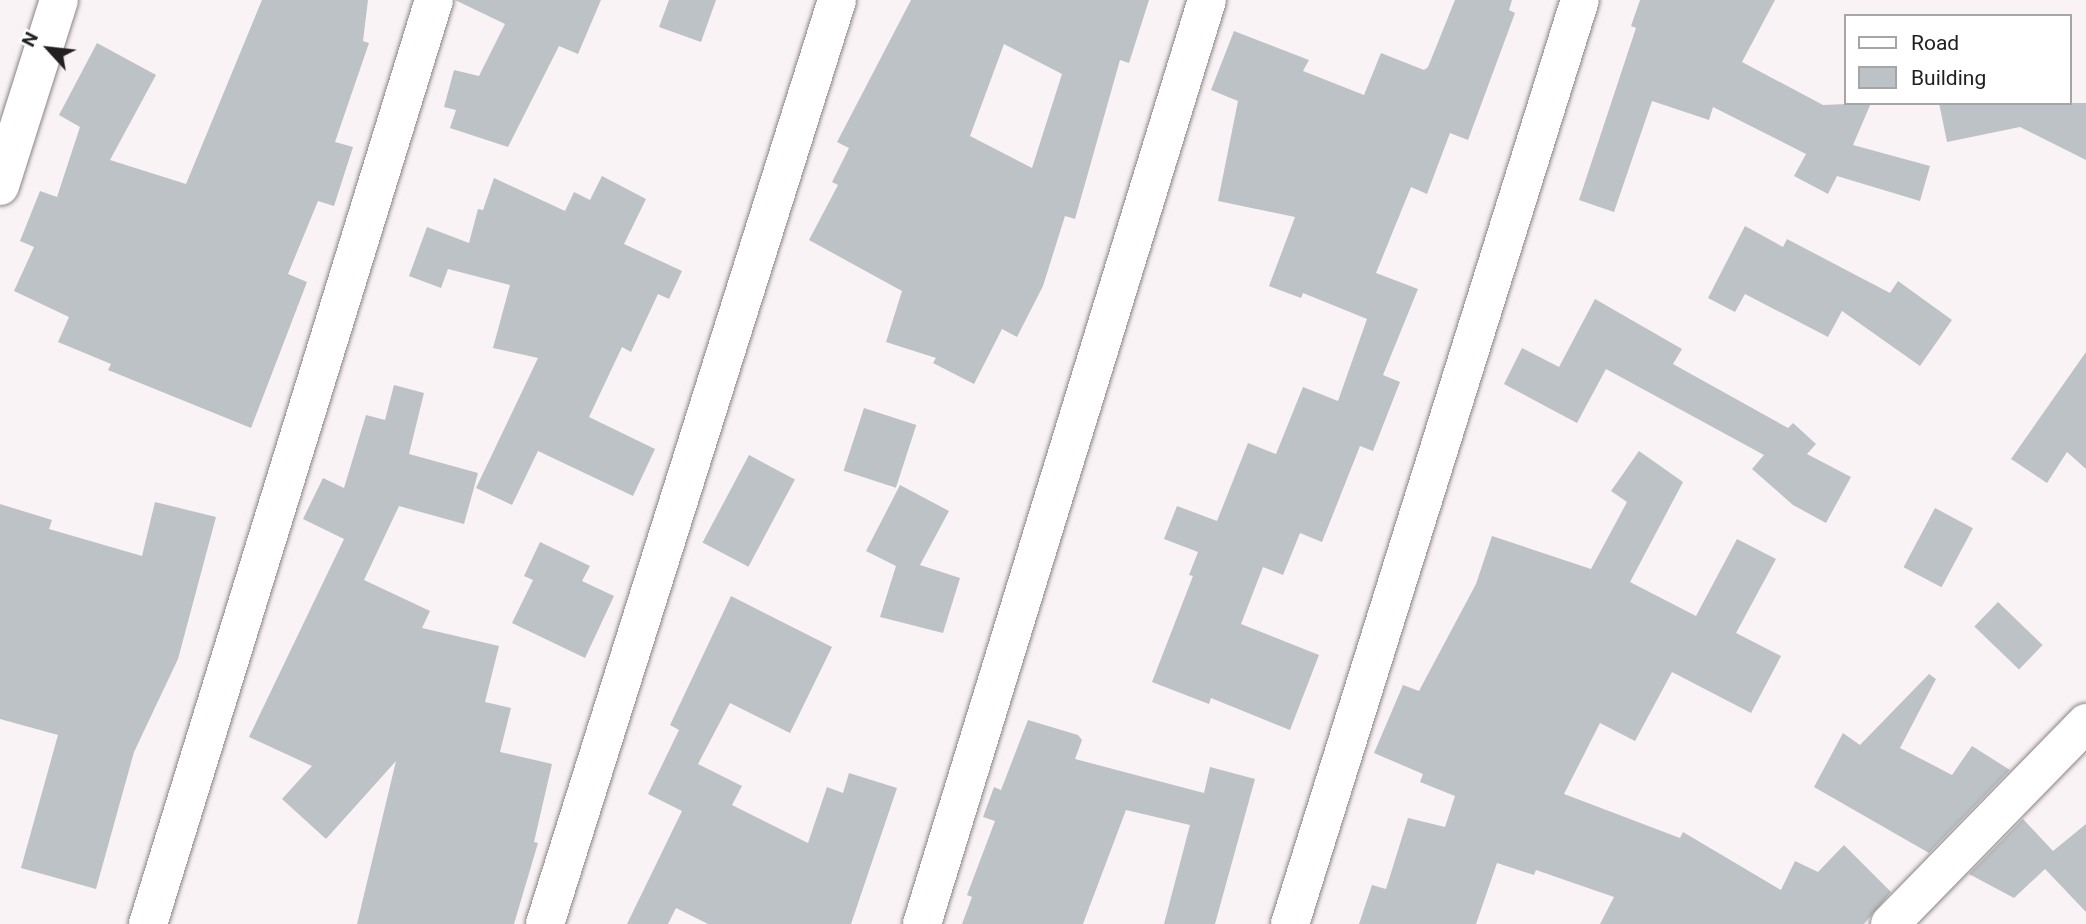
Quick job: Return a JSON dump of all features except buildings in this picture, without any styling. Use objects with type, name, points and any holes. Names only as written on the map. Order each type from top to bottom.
[{"type":"street","points":[[0,186],[59,0]]},
{"type":"street","points":[[148,924],[434,0]]},
{"type":"street","points":[[545,924],[837,0]]},
{"type":"street","points":[[922,924],[1207,0]]},
{"type":"street","points":[[1290,924],[1580,0]]},
{"type":"street","points":[[1890,924],[2086,723]]}]
